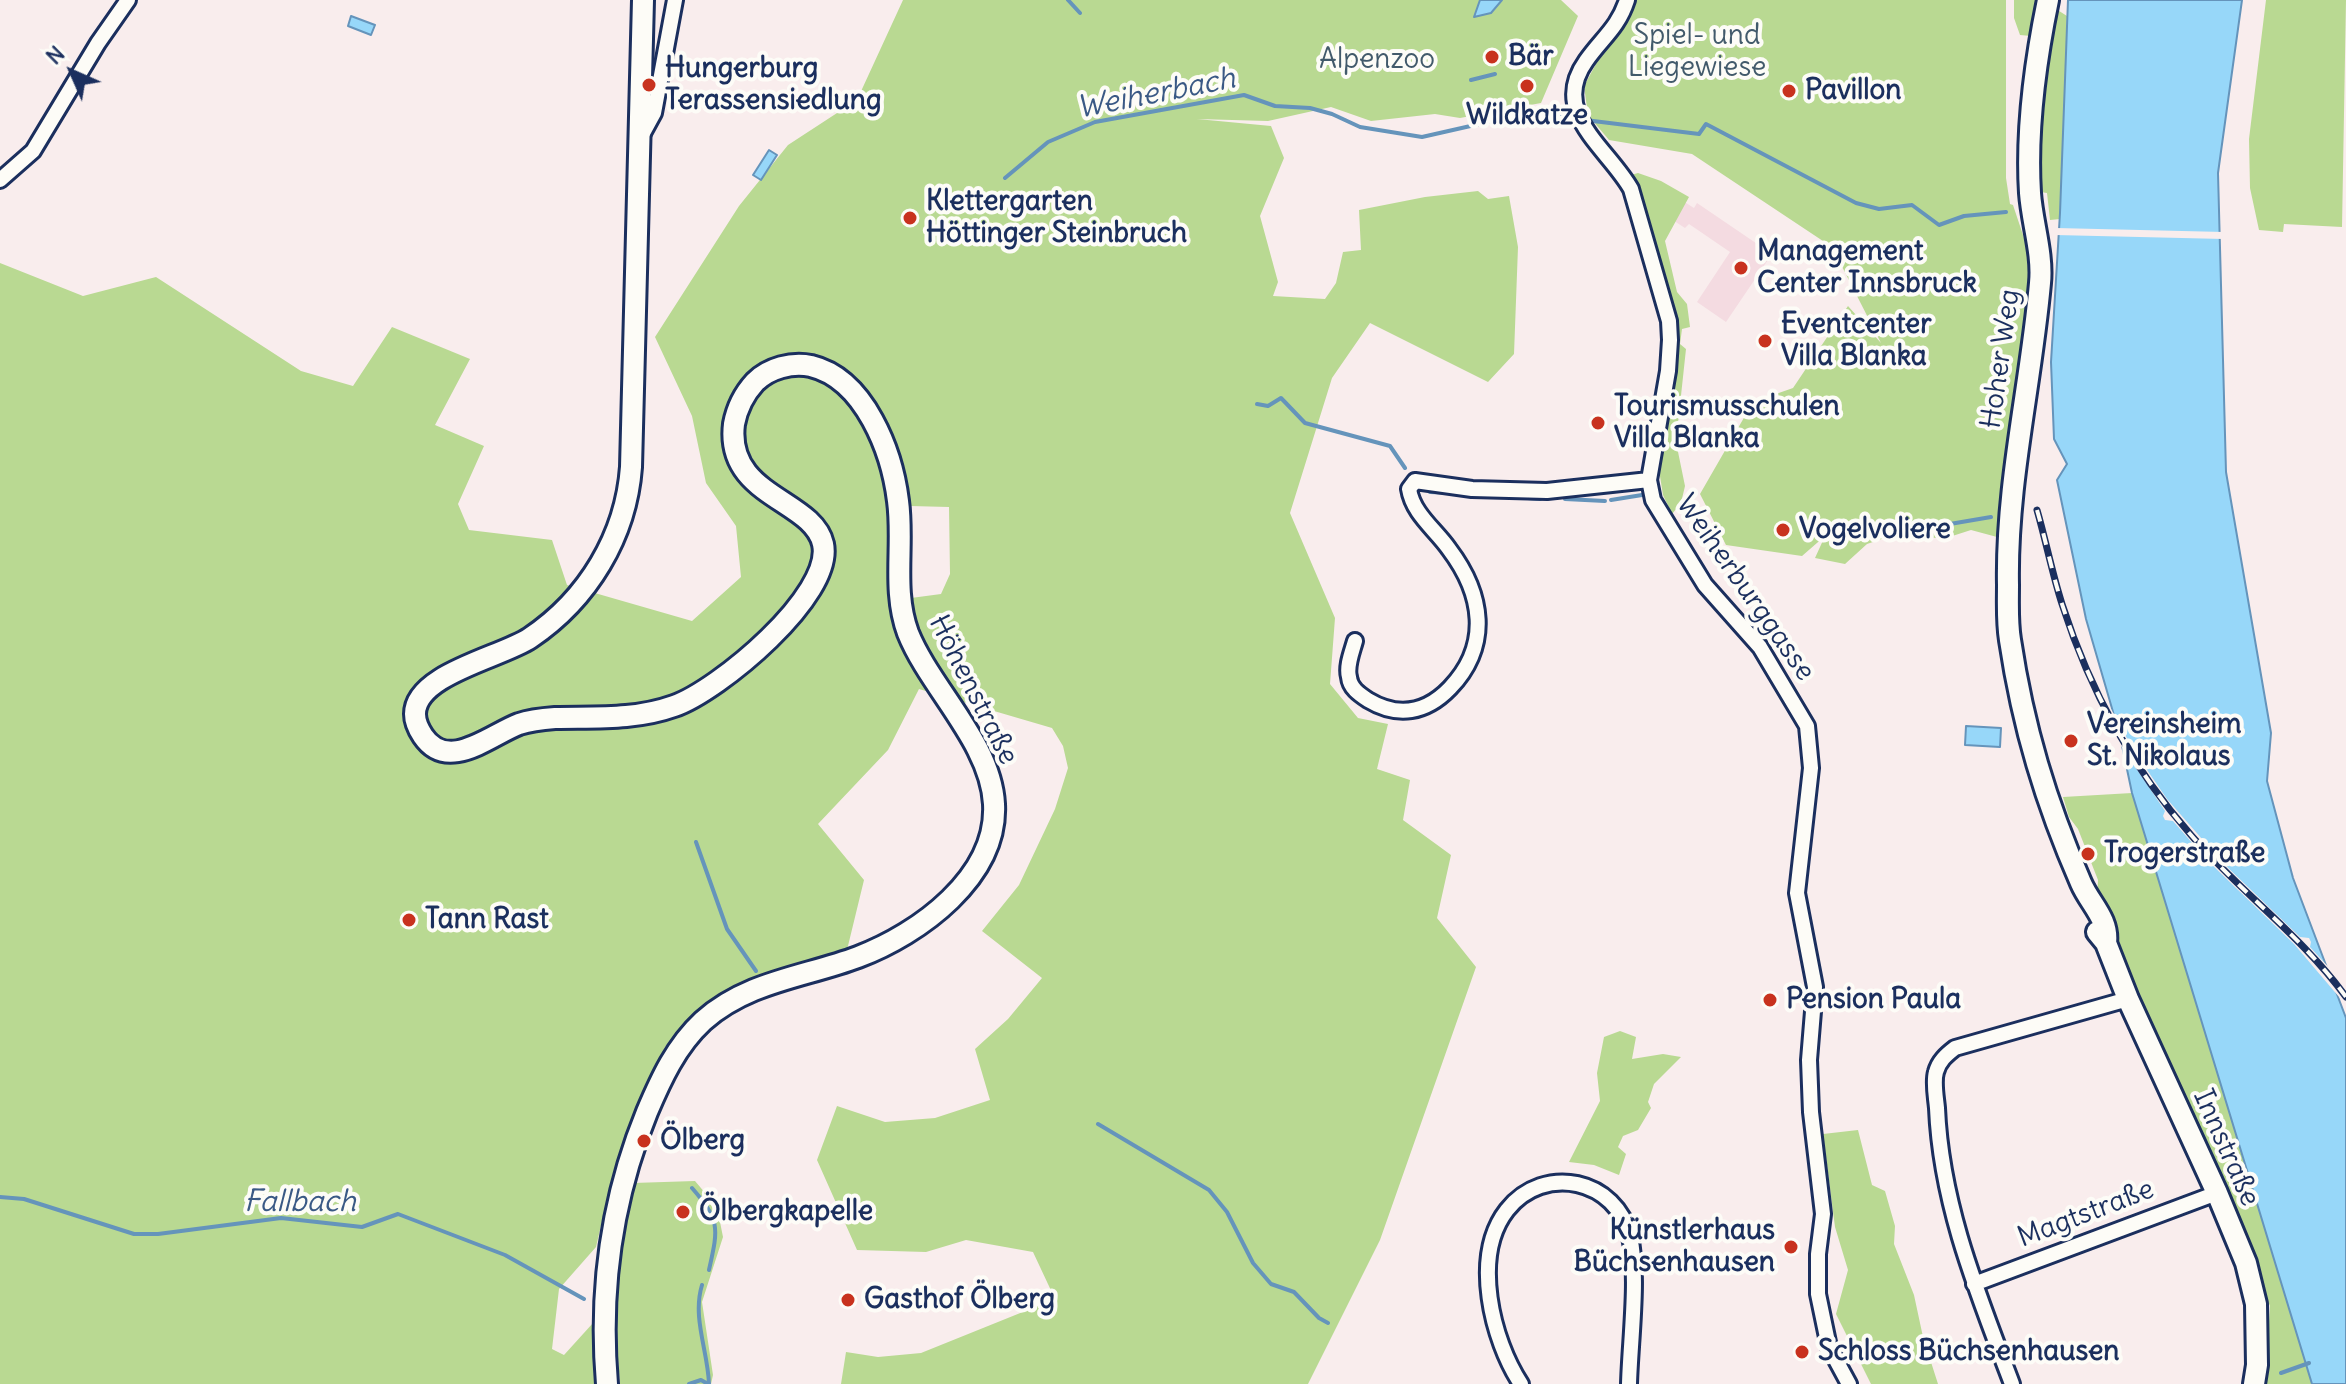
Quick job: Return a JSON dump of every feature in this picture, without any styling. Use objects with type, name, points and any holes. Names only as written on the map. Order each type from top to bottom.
[{"type":"street","points":[[0,180],[33,151],[98,43],[128,0]]},
{"type":"street","name":"Höhenstraße","points":[[607,1384],[604,1295],[613,1220],[638,1133],[672,1059],[706,1018],[741,995],[872,952],[923,920],[973,873],[988,841],[994,812],[992,790],[978,753],[907,630],[899,599],[899,506],[885,449],[858,399],[838,379],[809,366],[790,366],[764,374],[744,396],[736,416],[734,444],[747,474],[761,488],[810,523],[823,544],[821,569],[814,583],[787,621],[767,641],[719,681],[675,706],[624,717],[531,720],[456,753],[438,750],[421,734],[415,708],[429,685],[528,640],[544,627],[574,599],[596,572],[622,519],[631,467],[643,0]]},
{"type":"street","name":"Höhenstraße","points":[[640,139],[654,113],[675,0]]},
{"type":"street","name":"Weiherburggasse","points":[[1627,0],[1620,20],[1584,63],[1574,100],[1583,127],[1621,171],[1631,189],[1669,321],[1668,371],[1649,480],[1653,500],[1705,585],[1760,647],[1807,726],[1811,768],[1797,893],[1815,987],[1809,1060],[1811,1112],[1823,1214],[1818,1254],[1818,1294],[1829,1347],[1846,1382]]},
{"type":"street","name":"Hoher Weg","points":[[2025,727],[2009,635],[2007,561],[2013,470],[2041,279],[2030,187],[2032,88],[2048,0]]},
{"type":"street","points":[[1355,641],[1348,667],[1352,686],[1374,704],[1403,712],[1422,708],[1440,698],[1458,679],[1474,652],[1479,626],[1471,586],[1449,548],[1413,504],[1409,489],[1415,481],[1472,489],[1547,491],[1649,480]]},
{"type":"street","name":"Innstraße","points":[[2025,727],[2058,830],[2086,895],[2091,923],[2106,943],[2246,1263],[2256,1304],[2257,1365],[2254,1384]]},
{"type":"street","points":[[2012,1384],[1974,1284],[1949,1203],[1938,1134],[1935,1073],[1943,1057],[1955,1048],[2128,999]]},
{"type":"street","points":[[1521,1384],[1503,1351],[1496,1330],[1489,1255],[1503,1217],[1511,1205],[1541,1185],[1565,1182],[1594,1189],[1609,1198],[1630,1235],[1633,1274],[1629,1384]]},
{"type":"street","name":"Magtstraße","points":[[1974,1284],[2217,1193]]},
{"type":"shaded area","name":"Management Center Innsbruck","points":[[1683,201],[1694,208],[1697,203],[1772,254],[1726,322],[1697,302],[1730,252],[1689,224],[1685,228],[1671,219]]},
{"type":"green space","name":"Alpenzoo","points":[[903,0],[1561,0],[1578,16],[1541,103],[1460,118],[1435,114],[1371,121],[1331,107],[1268,121],[1197,119],[1271,126],[1284,158],[1260,216],[1278,282],[1273,296],[1325,299],[1336,283],[1343,252],[1361,250],[1359,210],[1425,197],[1478,191],[1488,199],[1509,196],[1518,247],[1514,354],[1488,382],[1370,323],[1332,378],[1290,513],[1335,618],[1330,684],[1358,718],[1388,724],[1377,769],[1410,780],[1403,820],[1451,855],[1437,918],[1476,967],[1380,1240],[1308,1384],[841,1384],[846,1352],[878,1357],[921,1353],[1055,1299],[1033,1252],[966,1240],[926,1252],[857,1250],[817,1160],[837,1106],[885,1122],[935,1118],[990,1100],[975,1049],[1008,1019],[1042,978],[982,931],[1019,885],[1055,809],[1068,768],[1063,746],[1052,728],[919,689],[888,750],[818,824],[864,880],[847,950],[772,971],[741,984],[707,1005],[683,1025],[665,1047],[634,1116],[608,1195],[596,1247],[559,1289],[552,1349],[564,1355],[593,1323],[594,1384],[0,1384],[0,263],[83,296],[156,277],[301,371],[353,386],[392,327],[470,359],[435,425],[484,446],[458,504],[469,530],[552,540],[567,585],[692,621],[741,577],[736,526],[706,483],[692,416],[655,337],[739,206],[788,145],[857,100]],"holes":[[[910,506],[949,507],[950,574],[941,594],[911,598]]]},
{"type":"green space","name":"Spiel- und Liegewiese","points":[[1635,0],[2006,0],[2006,178],[2010,204],[2013,205],[2028,250],[2030,282],[1997,537],[1971,530],[1943,539],[1899,533],[1867,544],[1845,564],[1815,558],[1825,536],[1802,556],[1726,545],[1700,494],[1753,402],[1793,388],[1848,306],[1881,343],[1832,247],[1692,154],[1609,140],[1588,115],[1584,86],[1597,62],[1623,30]]},
{"type":"green space","points":[[2014,0],[2038,0],[2031,36],[2020,35],[2014,18]]},
{"type":"green space","points":[[2266,0],[2346,0],[2342,227],[2284,224],[2283,232],[2259,230],[2250,188],[2249,139]]},
{"type":"green space","points":[[2056,9],[2067,16],[2060,219],[2050,220],[2047,193],[2040,192],[2040,146]]},
{"type":"green space","points":[[1638,173],[1661,181],[1689,197],[1665,241],[1677,292],[1687,304],[1690,327],[1682,329],[1680,344],[1686,349],[1676,442],[1685,486],[1681,503],[1672,514],[1663,495],[1659,470],[1676,366],[1675,318],[1640,192],[1631,175]]},
{"type":"green space","points":[[2132,793],[2312,1384],[2265,1384],[2270,1306],[2097,898],[2098,880],[2063,797]]},
{"type":"green space","points":[[1620,1031],[1636,1037],[1632,1059],[1663,1054],[1681,1057],[1654,1084],[1648,1102],[1651,1108],[1638,1130],[1623,1136],[1618,1147],[1626,1154],[1619,1175],[1594,1165],[1569,1162],[1600,1101],[1597,1073],[1604,1037]]},
{"type":"green space","points":[[1858,1130],[1872,1185],[1885,1191],[1895,1226],[1894,1244],[1914,1295],[1938,1384],[1871,1384],[1836,1314],[1848,1270],[1835,1227],[1823,1134]]},
{"type":"green space","points":[[695,1181],[717,1207],[723,1237],[702,1302],[713,1375],[711,1384],[620,1384],[614,1309],[621,1226],[633,1183]]},
{"type":"water","points":[[1480,0],[1502,0],[1491,13],[1474,17]]},
{"type":"water","points":[[2068,0],[2242,0],[2218,173],[2226,472],[2271,733],[2267,781],[2293,878],[2346,1018],[2346,1384],[2312,1384],[2132,793],[2120,736],[2086,619],[2057,480],[2067,464],[2054,439],[2051,362]]},
{"type":"water","points":[[351,16],[375,25],[371,35],[348,26]]},
{"type":"water","points":[[769,150],[777,155],[761,180],[753,175]]},
{"type":"water","points":[[1966,726],[2001,728],[2000,747],[1965,745]]},
{"type":"pier","points":[[2056,228],[2224,232],[2224,239],[2055,235]]},
{"type":"pier","points":[[2105,698],[2134,751],[2167,799],[2223,863],[2300,937],[2309,938],[2310,947],[2333,972],[2345,1004],[2294,944],[2207,860],[2173,821],[2165,820],[2165,811],[2117,740]]},
{"type":"waterway","points":[[1068,0],[1080,13]]},
{"type":"waterway","points":[[1471,80],[1495,74]]},
{"type":"waterway","name":"Weiherbach","points":[[1005,178],[1048,142],[1095,122],[1244,95],[1275,106],[1310,108],[1332,114],[1360,127],[1422,137],[1541,110],[1577,118]]},
{"type":"waterway","name":"Weiherbach","points":[[1585,120],[1699,134],[1706,124],[1856,203],[1879,209],[1912,205],[1939,225],[1964,216],[2006,212]]},
{"type":"waterway","points":[[1257,404],[1268,406],[1281,398],[1305,423],[1390,446],[1405,468]]},
{"type":"waterway","points":[[1430,492],[1452,493]]},
{"type":"waterway","points":[[1611,500],[1642,495]]},
{"type":"waterway","points":[[1516,497],[1540,499]]},
{"type":"waterway","points":[[1565,499],[1605,501]]},
{"type":"waterway","points":[[1944,525],[1991,517]]},
{"type":"waterway","points":[[696,842],[727,929],[756,971]]},
{"type":"waterway","points":[[1098,1124],[1209,1190],[1227,1212],[1253,1263],[1271,1284],[1294,1292],[1328,1323]]},
{"type":"waterway","points":[[692,1188],[708,1209],[715,1226],[709,1270]]},
{"type":"waterway","name":"Fallbach","points":[[0,1197],[24,1199],[134,1234],[158,1234],[281,1218],[362,1227],[398,1214],[505,1255],[584,1299]]},
{"type":"waterway","points":[[702,1285],[699,1310],[709,1384]]},
{"type":"waterway","name":"Fallbach","points":[[2281,1373],[2309,1363]]},
{"type":"waterway","name":"Fallbach","points":[[689,1384],[701,1380],[708,1384]]},
{"type":"railway","points":[[2037,510],[2058,592],[2073,635],[2099,696],[2131,755],[2191,835],[2291,934],[2346,997]]},
{"type":"place","name":"Bär","points":[[1492,57]]},
{"type":"place","name":"Hungerburg Terassensiedlung","points":[[649,85]]},
{"type":"place","name":"Wildkatze","points":[[1527,86]]},
{"type":"place","name":"Pavillon","points":[[1789,91]]},
{"type":"place","name":"Klettergarten Höttinger Steinbruch","points":[[910,218]]},
{"type":"place","name":"Management Center Innsbruck","points":[[1741,268]]},
{"type":"place","name":"Eventcenter Villa Blanka","points":[[1765,341]]},
{"type":"place","name":"Tourismusschulen Villa Blanka","points":[[1598,423]]},
{"type":"place","name":"Vogelvoliere","points":[[1783,530]]},
{"type":"place","name":"Vereinsheim St. Nikolaus","points":[[2071,741]]},
{"type":"place","name":"Trogerstraße","points":[[2088,854]]},
{"type":"place","name":"Tann Rast","points":[[409,920]]},
{"type":"place","name":"Pension Paula","points":[[1770,1000]]},
{"type":"place","name":"Ölberg","points":[[644,1141]]},
{"type":"place","name":"Ölbergkapelle","points":[[683,1212]]},
{"type":"place","name":"Künstlerhaus Büchsenhausen","points":[[1791,1247]]},
{"type":"place","name":"Gasthof Ölberg","points":[[848,1300]]},
{"type":"place","name":"Schloss Büchsenhausen","points":[[1802,1352]]}]
